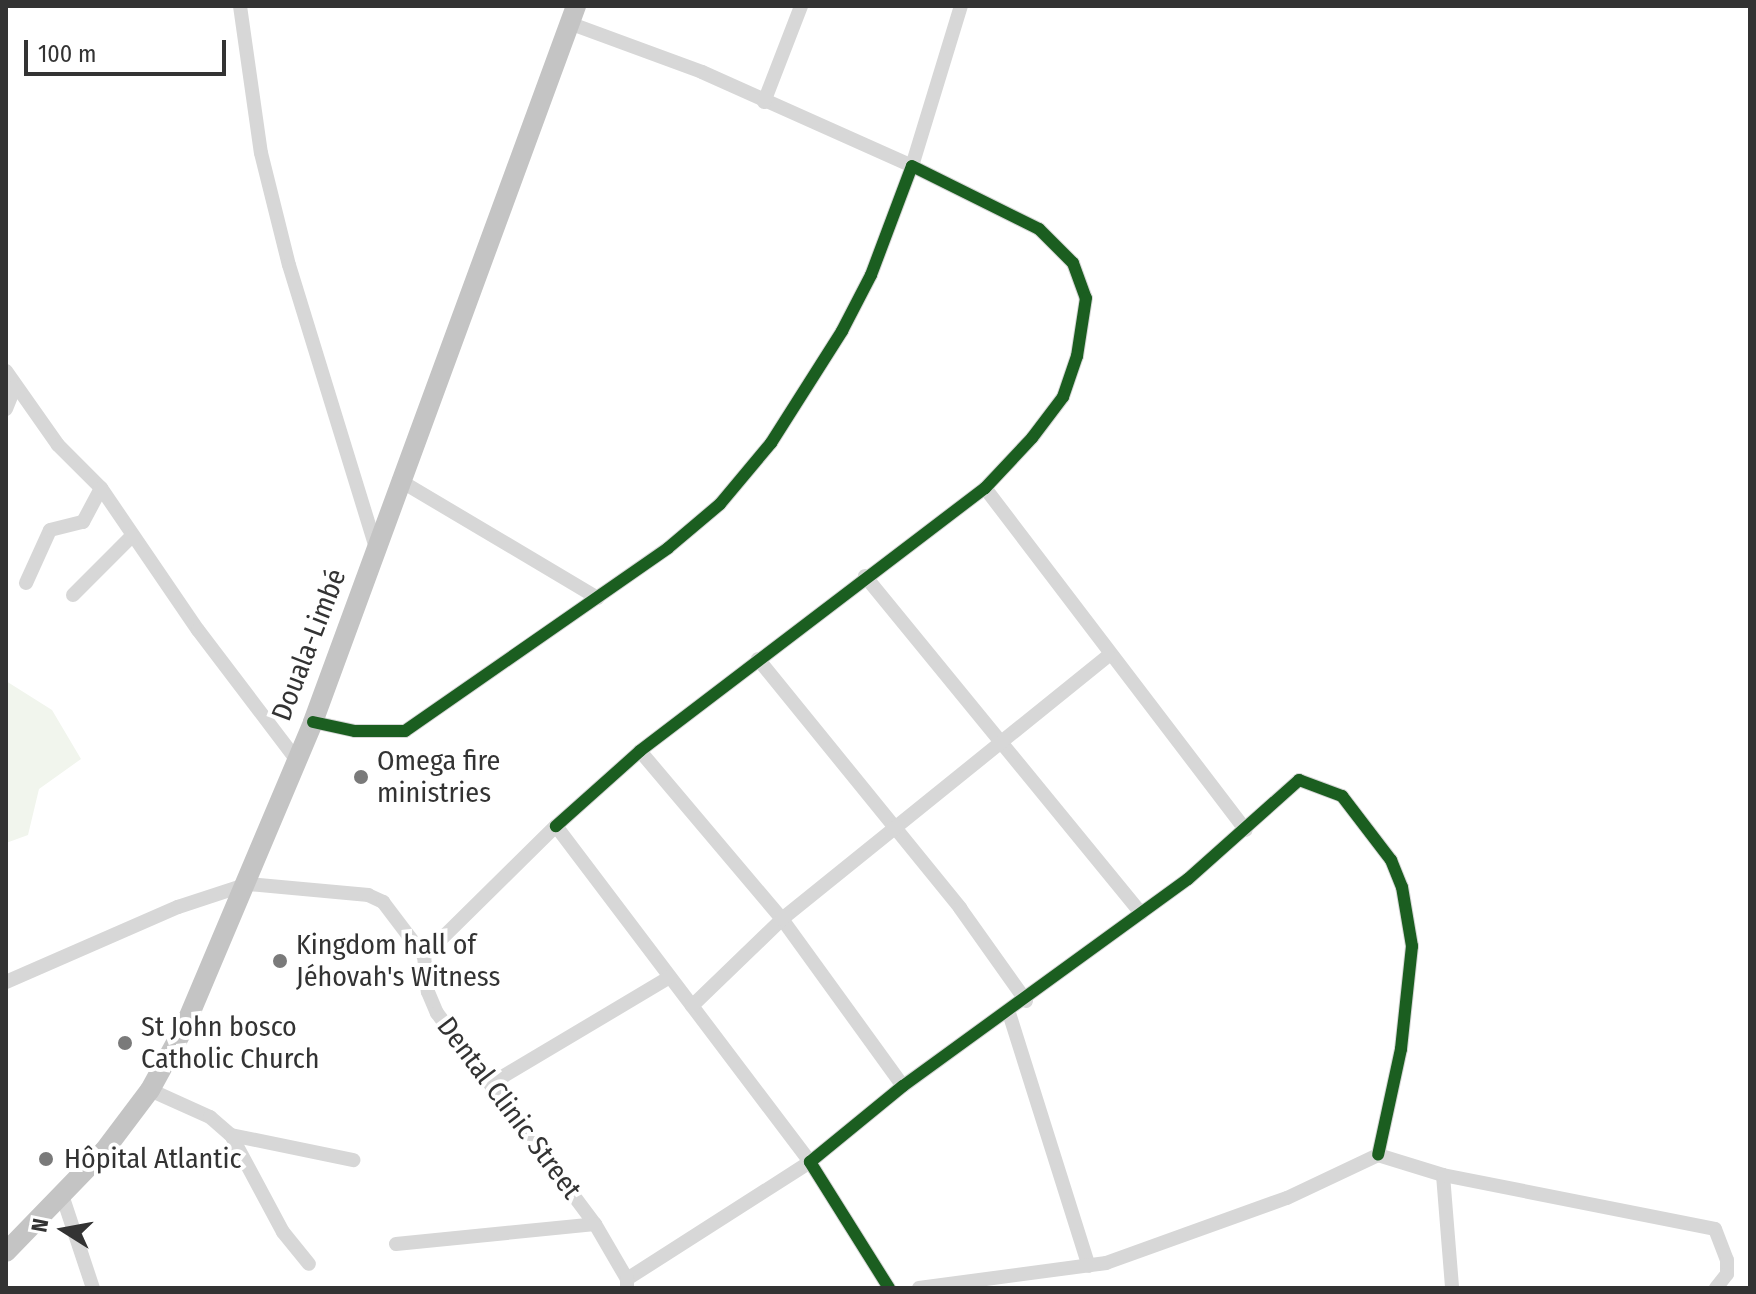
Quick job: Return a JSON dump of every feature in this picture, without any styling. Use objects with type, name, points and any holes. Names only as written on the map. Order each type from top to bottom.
[{"type":"highway","name":"Douala-Limbé","points":[[6,1252],[63,1198],[150,1090],[184,1028],[248,884],[254,860],[313,722],[399,480],[573,15]]},
{"type":"street","points":[[240,6],[261,153],[282,237],[376,548]]},
{"type":"street","points":[[764,102],[801,6]]},
{"type":"street","points":[[313,722],[355,731],[405,731],[598,598],[720,504],[771,443],[856,303],[912,166],[961,6]]},
{"type":"street","points":[[424,956],[556,826],[640,751],[865,576],[985,488],[1063,397],[1077,356],[1086,298],[1073,263],[1039,229],[912,166],[573,15]]},
{"type":"street","points":[[6,371],[58,445],[101,488],[132,536],[295,758]]},
{"type":"street","points":[[6,409],[15,387]]},
{"type":"street","points":[[399,480],[598,598]]},
{"type":"street","points":[[26,583],[50,530],[83,522],[101,488]]},
{"type":"street","points":[[985,488],[1108,656],[1246,830]]},
{"type":"street","points":[[73,595],[132,536]]},
{"type":"street","points":[[865,576],[1141,913]]},
{"type":"street","points":[[692,1006],[782,919],[1108,656]]},
{"type":"street","points":[[758,659],[895,827],[1026,1001]]},
{"type":"street","points":[[640,751],[782,919],[903,1086]]},
{"type":"street","points":[[627,1284],[810,1162],[903,1086],[1026,1001],[1246,830],[1299,780],[1342,796],[1391,860],[1402,887],[1412,946],[1401,1049],[1378,1155]]},
{"type":"street","points":[[556,826],[810,1162],[889,1288]]},
{"type":"street","points":[[6,982],[178,907],[248,884]]},
{"type":"street","name":"Dental Clinic Street","points":[[248,884],[368,895],[383,902],[424,956],[437,1013],[595,1224],[627,1284]]},
{"type":"street","points":[[492,1083],[670,977]]},
{"type":"street","points":[[1009,1013],[1089,1266]]},
{"type":"street","points":[[150,1090],[210,1117],[231,1135],[283,1232],[309,1264]]},
{"type":"street","points":[[231,1135],[353,1160]]},
{"type":"street","points":[[919,1288],[1089,1266],[1261,1208],[1378,1155],[1443,1175],[1715,1229],[1727,1260],[1727,1274],[1716,1288]]},
{"type":"street","points":[[1443,1175],[1452,1288]]},
{"type":"street","points":[[63,1198],[93,1288]]},
{"type":"street","points":[[396,1244],[595,1224]]},
{"type":"shaded area","points":[[6,681],[52,710],[81,759],[39,789],[28,835],[6,843]]},
{"type":"cycle path","points":[[313,722],[355,731],[405,731],[668,548],[720,504],[771,443],[842,331],[871,275],[912,166],[1039,229],[1073,263],[1086,298],[1077,356],[1063,397],[1032,438],[985,488],[640,751],[556,826]]},
{"type":"cycle path","points":[[889,1288],[810,1162],[903,1086],[1188,879],[1299,780],[1342,796],[1391,860],[1402,887],[1412,946],[1401,1049],[1378,1155]]},
{"type":"place","name":"Omega fire ministries","points":[[361,777]]},
{"type":"place","name":"Kingdom hall of Jéhovah's Witness","points":[[280,961]]},
{"type":"place","name":"St John bosco Catholic Church","points":[[125,1043]]},
{"type":"place","name":"Hôpital Atlantic","points":[[46,1159]]}]
